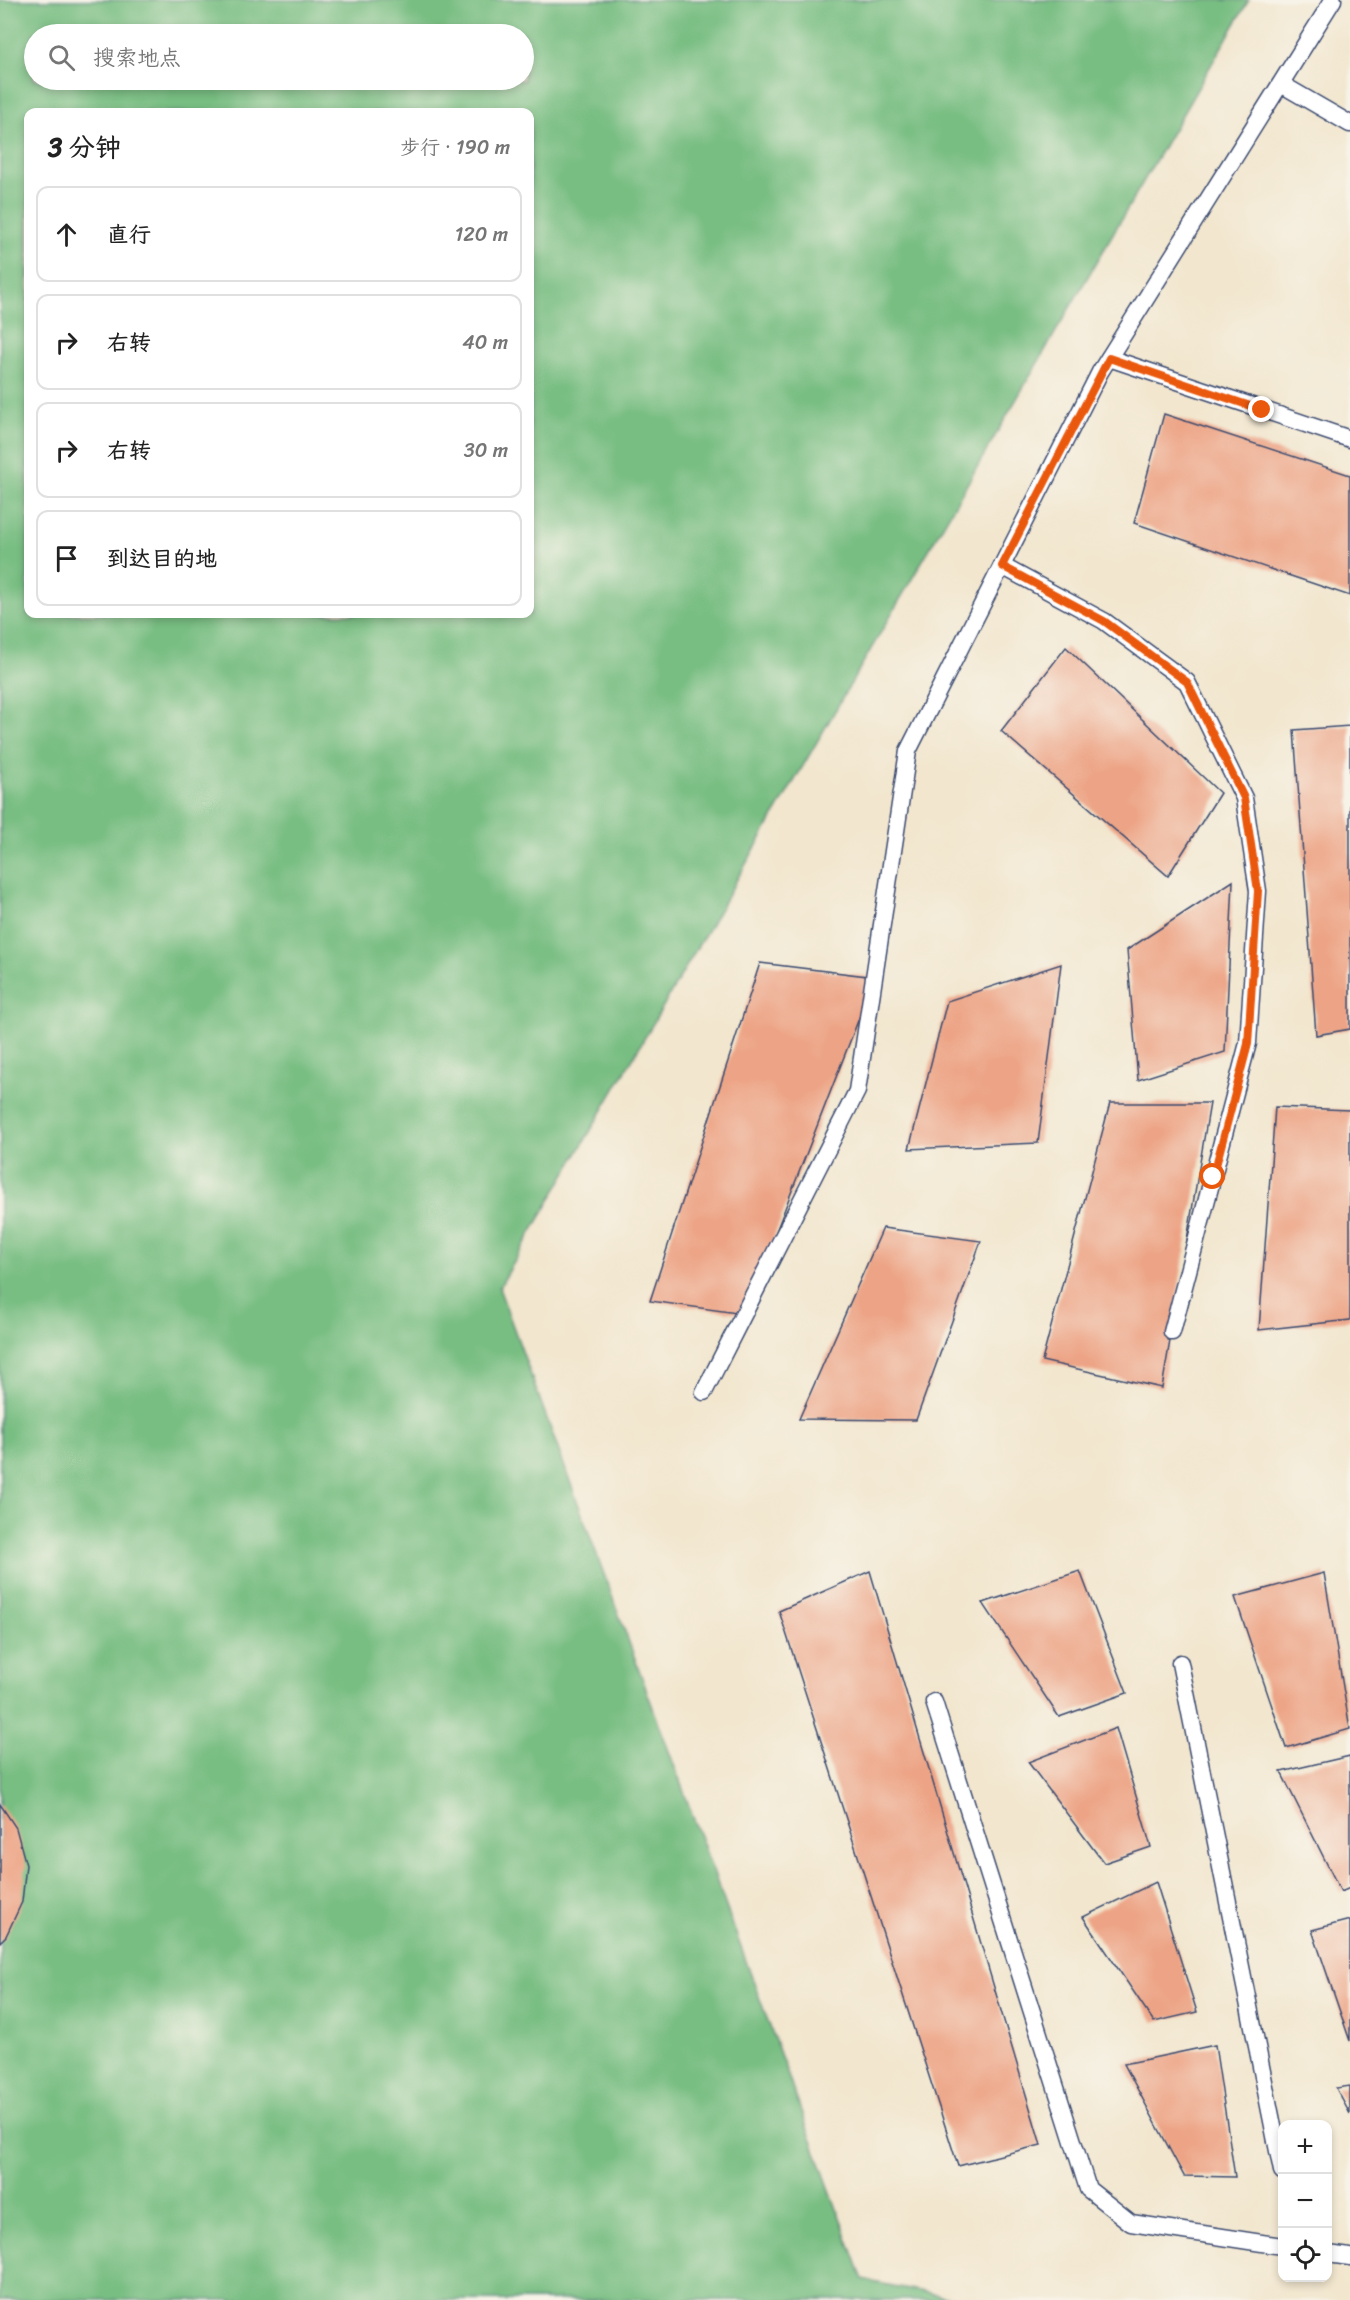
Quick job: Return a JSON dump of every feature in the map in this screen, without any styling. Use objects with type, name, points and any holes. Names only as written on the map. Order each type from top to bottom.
[{"type":"lane","points":[[704,1392],[858,1091],[908,751],[1109,358],[1333,0]]},
{"type":"lane","points":[[1281,84],[1350,124]]},
{"type":"lane","points":[[1109,358],[1350,439]]},
{"type":"lane","points":[[1002,566],[1104,621],[1187,682],[1244,798],[1258,891],[1248,1044],[1172,1332]]},
{"type":"lane","points":[[1180,1663],[1278,2151]]},
{"type":"lane","points":[[934,1702],[1088,2189],[1131,2223],[1278,2245]]},
{"type":"lane","points":[[1332,2254],[1350,2257]]},
{"type":"green space","points":[[0,0],[1249,0],[499,1288],[863,2280],[965,2300],[0,2300]]},
{"type":"building","points":[[1164,414],[1350,475],[1350,596],[1134,523]]},
{"type":"building","points":[[1066,647],[1220,793],[1168,876],[1001,731]]},
{"type":"building","points":[[1350,726],[1350,1029],[1316,1035],[1294,730]]},
{"type":"building","points":[[1233,881],[1225,1052],[1138,1080],[1127,950]]},
{"type":"building","points":[[760,963],[875,977],[744,1314],[650,1301]]},
{"type":"building","points":[[1061,964],[1038,1143],[909,1149],[947,1001]]},
{"type":"building","points":[[1110,1103],[1210,1103],[1162,1388],[1042,1361]]},
{"type":"building","points":[[1275,1107],[1350,1110],[1350,1320],[1259,1330]]},
{"type":"building","points":[[883,1228],[981,1241],[916,1420],[799,1419]]},
{"type":"building","points":[[870,1571],[1041,2145],[958,2166],[779,1611]]},
{"type":"building","points":[[1080,1571],[1127,1693],[1059,1717],[983,1603]]},
{"type":"building","points":[[1324,1573],[1350,1729],[1286,1748],[1235,1597]]},
{"type":"building","points":[[1116,1728],[1151,1847],[1104,1863],[1028,1762]]},
{"type":"building","points":[[1350,1756],[1350,1888],[1341,1892],[1281,1772]]},
{"type":"building","points":[[0,1804],[16,1828],[26,1865],[22,1902],[6,1936],[0,1942]]},
{"type":"building","points":[[1156,1882],[1197,2012],[1154,2022],[1083,1917]]},
{"type":"building","points":[[1350,1920],[1350,2041],[1312,1930]]},
{"type":"building","points":[[1215,2045],[1235,2177],[1184,2176],[1124,2064]]},
{"type":"building","points":[[1350,2086],[1350,2114],[1336,2088]]},
{"type":"route","points":[[1213,1177],[1248,1044],[1258,891],[1244,798],[1187,682],[1104,621],[1002,566],[1109,358],[1262,410]]}]
